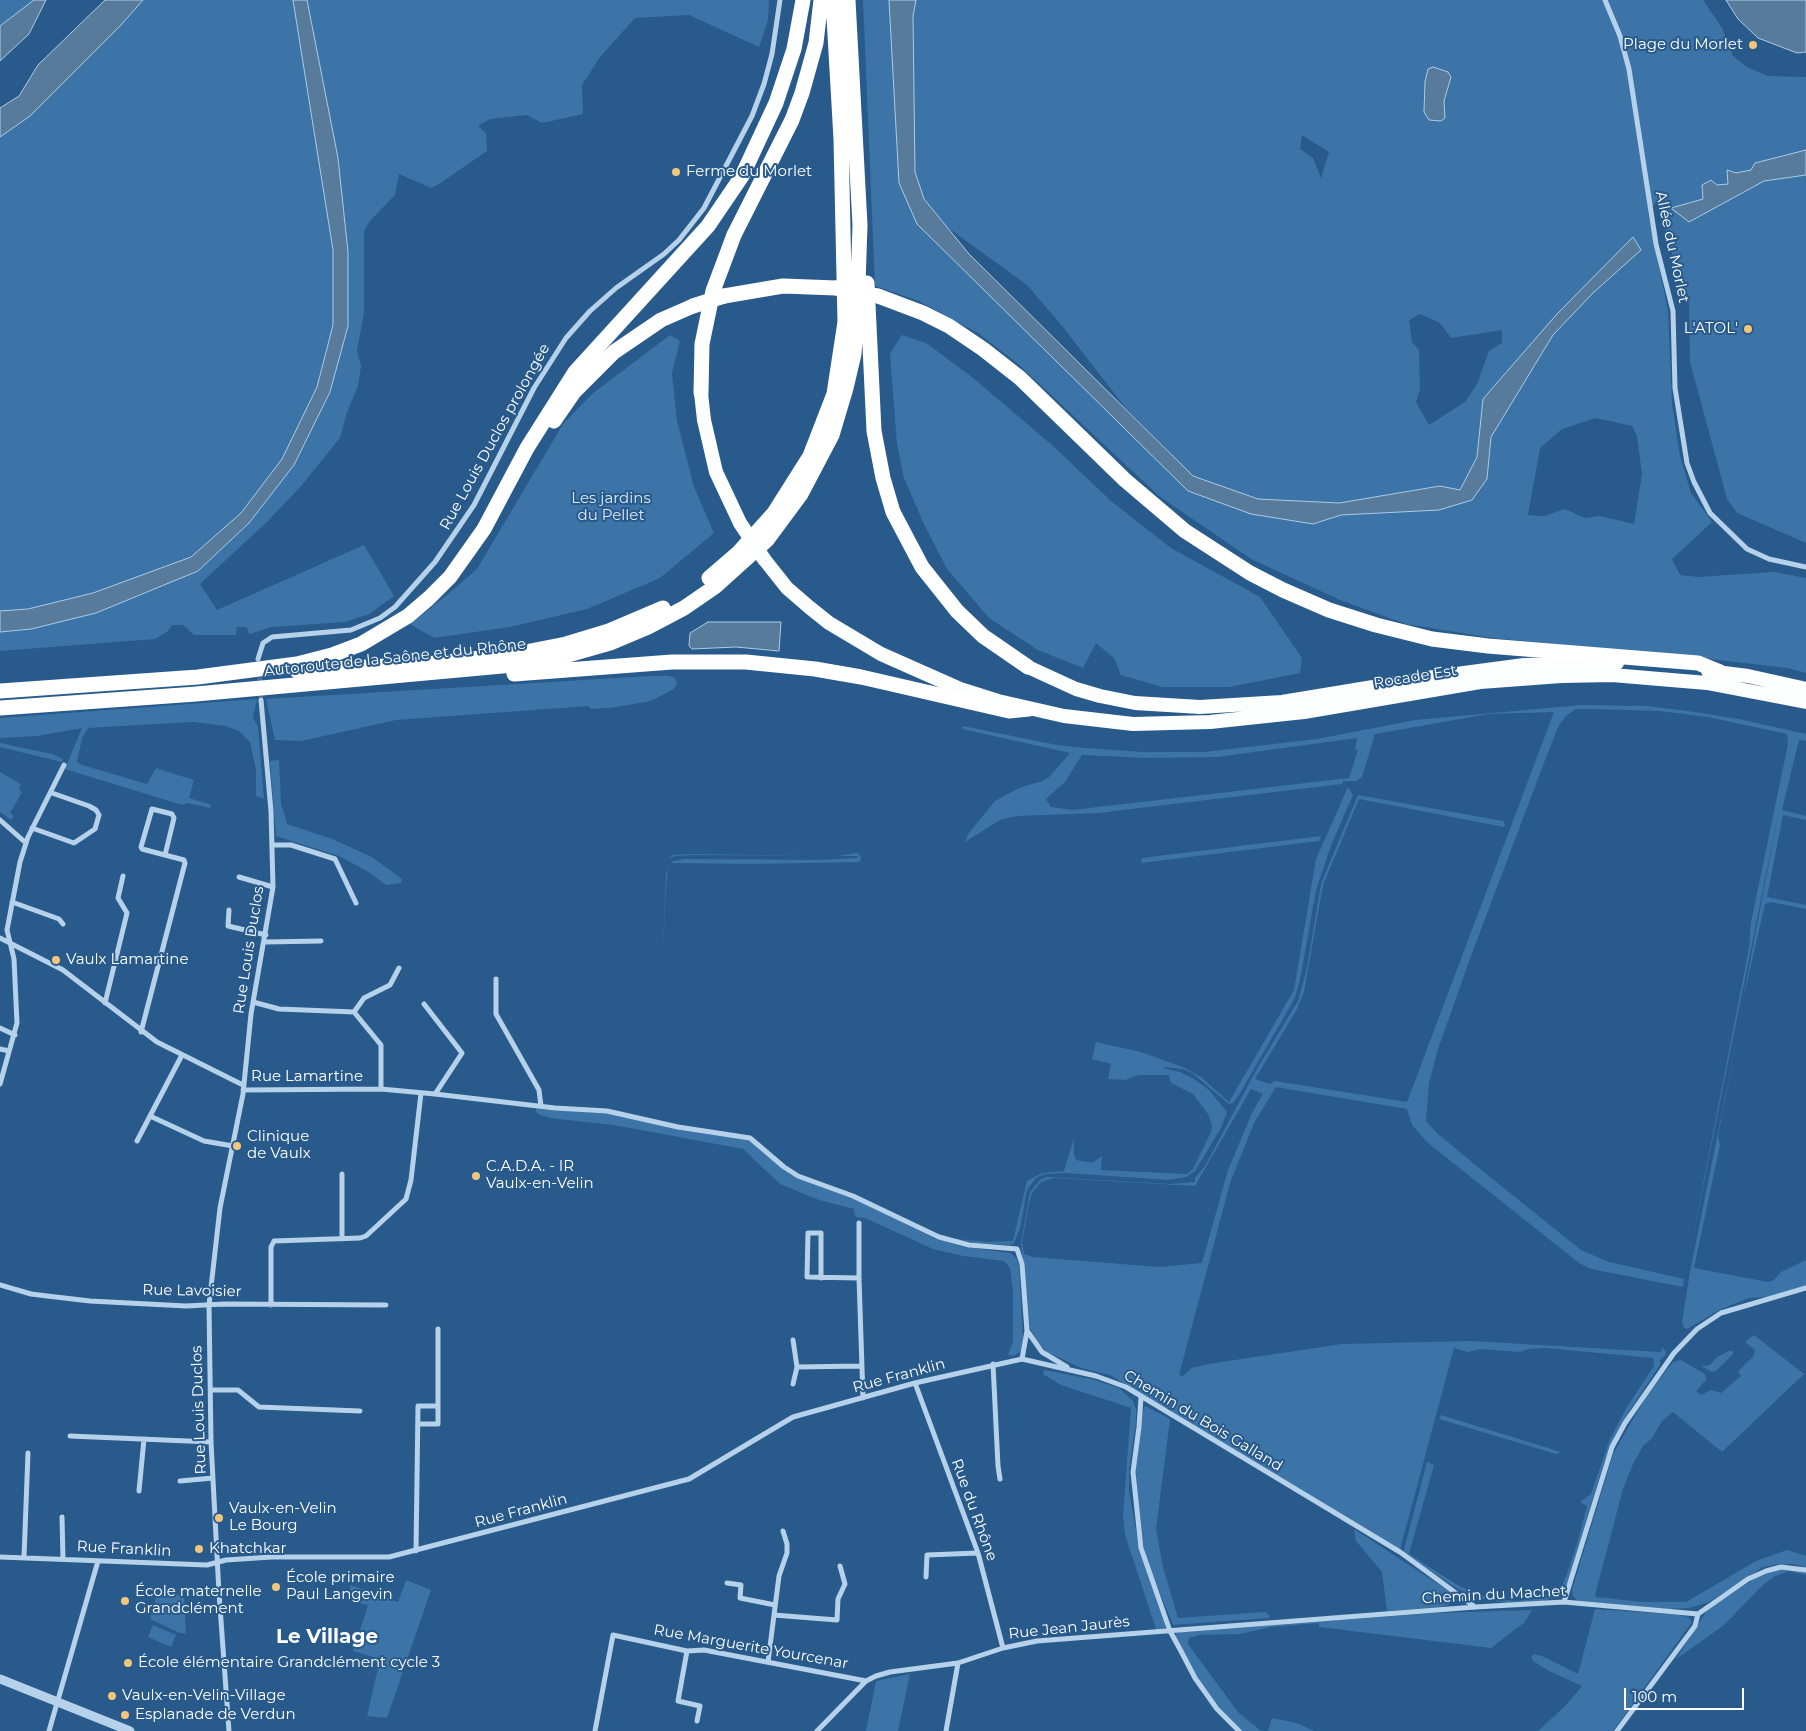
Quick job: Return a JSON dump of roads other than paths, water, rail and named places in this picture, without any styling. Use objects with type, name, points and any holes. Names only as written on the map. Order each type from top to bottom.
[{"type":"highway","points":[[547,422],[575,372],[708,226],[742,176],[776,102],[794,49],[803,0]]},
{"type":"highway","points":[[811,62],[808,51],[813,0]]},
{"type":"highway","points":[[702,394],[702,353],[706,317],[722,264],[792,120],[811,62],[821,0]]},
{"type":"highway","points":[[198,677],[438,663],[515,654],[566,644],[609,631],[670,605],[716,573],[759,531],[774,513],[810,456],[834,394],[841,359],[845,322],[844,237],[833,0]]},
{"type":"highway","name":"Autoroute de la Saône et du Rhône","points":[[0,708],[196,694],[486,669],[568,656],[610,643],[648,627],[684,608],[716,586],[767,540],[789,512],[813,474],[832,435],[854,354],[860,225],[848,0]]},
{"type":"highway","points":[[860,225],[865,246],[874,431],[883,478],[893,512],[922,566],[952,605],[983,636],[1028,667],[1076,689],[1100,696],[1135,703],[1200,708],[1282,702],[1434,677],[1524,665],[1610,662],[1664,665],[1720,672],[1806,689]]},
{"type":"highway","points":[[547,422],[614,352],[661,320],[693,306],[724,296],[783,286],[836,288],[878,296],[923,313],[949,326],[983,348],[1020,378],[1125,480],[1185,531],[1250,573],[1283,590],[1329,610],[1376,625],[1432,639],[1488,646],[1698,663],[1720,672]]},
{"type":"highway","name":"Rocade Est","points":[[702,394],[704,420],[716,472],[740,523],[764,559],[788,588],[829,623],[881,654],[960,689],[1029,709],[1064,716],[1133,724],[1210,722],[1304,712],[1480,682],[1595,675],[1663,678],[1706,683],[1806,702]]},
{"type":"highway","name":"Autoroute de la Saône et du Rhône","points":[[0,691],[198,677],[297,664],[332,655],[361,644],[408,616],[450,576],[494,518],[547,422]]},
{"type":"highway","points":[[486,669],[506,674],[672,662],[781,665],[861,677],[1009,711],[1029,709]]},
{"type":"street","name":"Rue Louis Duclos prolongée","points":[[258,659],[263,643],[272,637],[351,630],[380,618],[395,607],[435,562],[474,505],[534,388],[566,338],[590,311],[616,288],[664,254],[679,240],[704,208],[752,116],[764,84],[772,54],[780,0]]},
{"type":"street","name":"Allée du Morlet","points":[[1605,0],[1620,36],[1629,69],[1656,244],[1673,311],[1675,388],[1687,463],[1701,498],[1721,526],[1747,549],[1770,559],[1806,567]]},
{"type":"street","name":"Rue Louis Duclos","points":[[229,1731],[211,1442],[209,1305],[220,1208],[243,1087],[253,1002],[265,942],[273,887],[272,845],[261,700]]},
{"type":"street","points":[[0,1084],[17,1023],[15,968],[7,930],[12,902],[26,843],[64,766]]},
{"type":"street","points":[[32,828],[74,843],[95,829],[99,815],[96,810],[52,793]]},
{"type":"street","points":[[141,1032],[185,863],[184,860],[165,855],[141,847],[152,809],[172,814],[174,818],[165,855]]},
{"type":"street","points":[[0,820],[26,843]]},
{"type":"street","points":[[272,845],[291,845],[335,859],[356,903]]},
{"type":"street","points":[[105,1003],[127,914],[118,898],[123,876]]},
{"type":"street","points":[[239,877],[273,887]]},
{"type":"street","points":[[12,902],[59,919],[63,924]]},
{"type":"street","points":[[229,910],[228,926],[266,935]]},
{"type":"street","name":"Rue Lamartine","points":[[0,938],[63,970],[141,1032],[243,1087],[381,1089],[541,1106]]},
{"type":"street","points":[[265,942],[320,941]]},
{"type":"street","points":[[354,1012],[364,998],[390,985],[399,968]]},
{"type":"street","points":[[496,979],[496,1014],[539,1090],[541,1106],[616,1112],[678,1127],[745,1137],[757,1142],[784,1167],[798,1176],[853,1196],[940,1237],[969,1245],[1017,1249],[1022,1264],[1027,1331],[1022,1359]]},
{"type":"street","points":[[253,1002],[279,1010],[354,1012],[381,1045],[381,1089]]},
{"type":"street","points":[[424,1004],[462,1053],[435,1094]]},
{"type":"street","points":[[0,1028],[15,1035]]},
{"type":"street","points":[[0,1049],[9,1051]]},
{"type":"street","points":[[138,1141],[182,1055]]},
{"type":"street","points":[[271,1305],[271,1247],[274,1241],[342,1239],[366,1236],[406,1199],[411,1180],[421,1093]]},
{"type":"street","points":[[150,1116],[204,1140],[233,1146]]},
{"type":"street","points":[[342,1174],[342,1239]]},
{"type":"street","points":[[859,1223],[858,1278],[862,1398]]},
{"type":"street","points":[[821,1278],[821,1233],[808,1234],[807,1277],[821,1278],[858,1278]]},
{"type":"street","name":"Rue Lavoisier","points":[[0,1285],[31,1294],[90,1301],[209,1305],[386,1305]]},
{"type":"street","points":[[1564,1602],[1612,1447],[1625,1423],[1674,1353],[1697,1329],[1721,1313],[1806,1288]]},
{"type":"street","points":[[418,1424],[438,1424],[438,1329]]},
{"type":"street","points":[[1027,1331],[1042,1352],[1072,1370]]},
{"type":"street","points":[[793,1384],[797,1367],[794,1340]]},
{"type":"street","name":"Rue Franklin","points":[[0,1557],[207,1565],[218,1562],[272,1557],[389,1557],[689,1479],[793,1417],[915,1383],[1022,1359]]},
{"type":"street","name":"Chemin du Bois Galland","points":[[1022,1359],[1115,1382],[1400,1552],[1475,1607]]},
{"type":"street","points":[[993,1364],[1000,1479]]},
{"type":"street","points":[[797,1367],[861,1366]]},
{"type":"street","name":"Rue du Rhône","points":[[915,1383],[978,1553],[1003,1648]]},
{"type":"street","points":[[211,1390],[238,1390],[259,1407],[360,1411]]},
{"type":"street","points":[[1141,1397],[1133,1472],[1141,1548],[1170,1630],[1195,1678],[1217,1709],[1239,1731]]},
{"type":"street","points":[[416,1551],[418,1406],[438,1406]]},
{"type":"street","points":[[70,1436],[211,1442]]},
{"type":"street","points":[[139,1491],[144,1439]]},
{"type":"street","points":[[24,1557],[28,1453]]},
{"type":"street","points":[[180,1481],[213,1478]]},
{"type":"street","points":[[62,1517],[63,1559]]},
{"type":"street","points":[[768,1662],[779,1576],[787,1553],[787,1544],[783,1531]]},
{"type":"street","points":[[926,1577],[927,1555],[978,1553]]},
{"type":"street","points":[[49,1731],[59,1702],[98,1561]]},
{"type":"street","points":[[774,1615],[837,1620],[838,1600],[845,1584],[840,1566]]},
{"type":"street","points":[[1617,1731],[1694,1626],[1698,1614],[1748,1579],[1766,1571],[1781,1567],[1806,1570]]},
{"type":"street","points":[[727,1583],[741,1586],[740,1598],[775,1604]]},
{"type":"street","name":"Chemin du Machet","points":[[1170,1630],[1564,1602],[1698,1614]]},
{"type":"street","name":"Rue Jean Jaurès","points":[[817,1731],[866,1680],[890,1672],[958,1664],[1003,1648],[1037,1641],[1170,1630]]},
{"type":"street","name":"Rue Marguerite Yourcenar","points":[[596,1731],[613,1635],[688,1651],[704,1650],[866,1680]]},
{"type":"street","points":[[688,1651],[678,1701],[700,1706],[697,1721]]},
{"type":"street","points":[[946,1731],[958,1664]]},
{"type":"street","points":[[0,1679],[130,1731]]},
{"type":"tunnel","points":[[259,670],[261,700]]},
{"type":"place","name":"Plage du Morlet","points":[[1753,45]]},
{"type":"place","name":"Ferme du Morlet","points":[[676,172]]},
{"type":"place","name":"L'ATOL'","points":[[1748,329]]},
{"type":"place","name":"Vaulx Lamartine","points":[[56,960]]},
{"type":"place","name":"Clinique de Vaulx","points":[[237,1146]]},
{"type":"place","name":"C.A.D.A. - IR Vaulx-en-Velin","points":[[476,1176]]},
{"type":"place","name":"Vaulx-en-Velin Le Bourg","points":[[219,1518]]},
{"type":"place","name":"Khatchkar","points":[[199,1549]]},
{"type":"place","name":"École primaire Paul Langevin","points":[[276,1587]]},
{"type":"place","name":"École maternelle Grandclément","points":[[125,1601]]},
{"type":"place","name":"École élémentaire Grandclément cycle 3","points":[[128,1663]]},
{"type":"place","name":"Vaulx-en-Velin-Village","points":[[112,1696]]},
{"type":"place","name":"Esplanade de Verdun","points":[[125,1715]]},
{"type":"district","name":"Le Village","points":[[327,1637]]},
{"type":"park label","name":"Les jardins du Pellet","points":[[611,508]]}]
